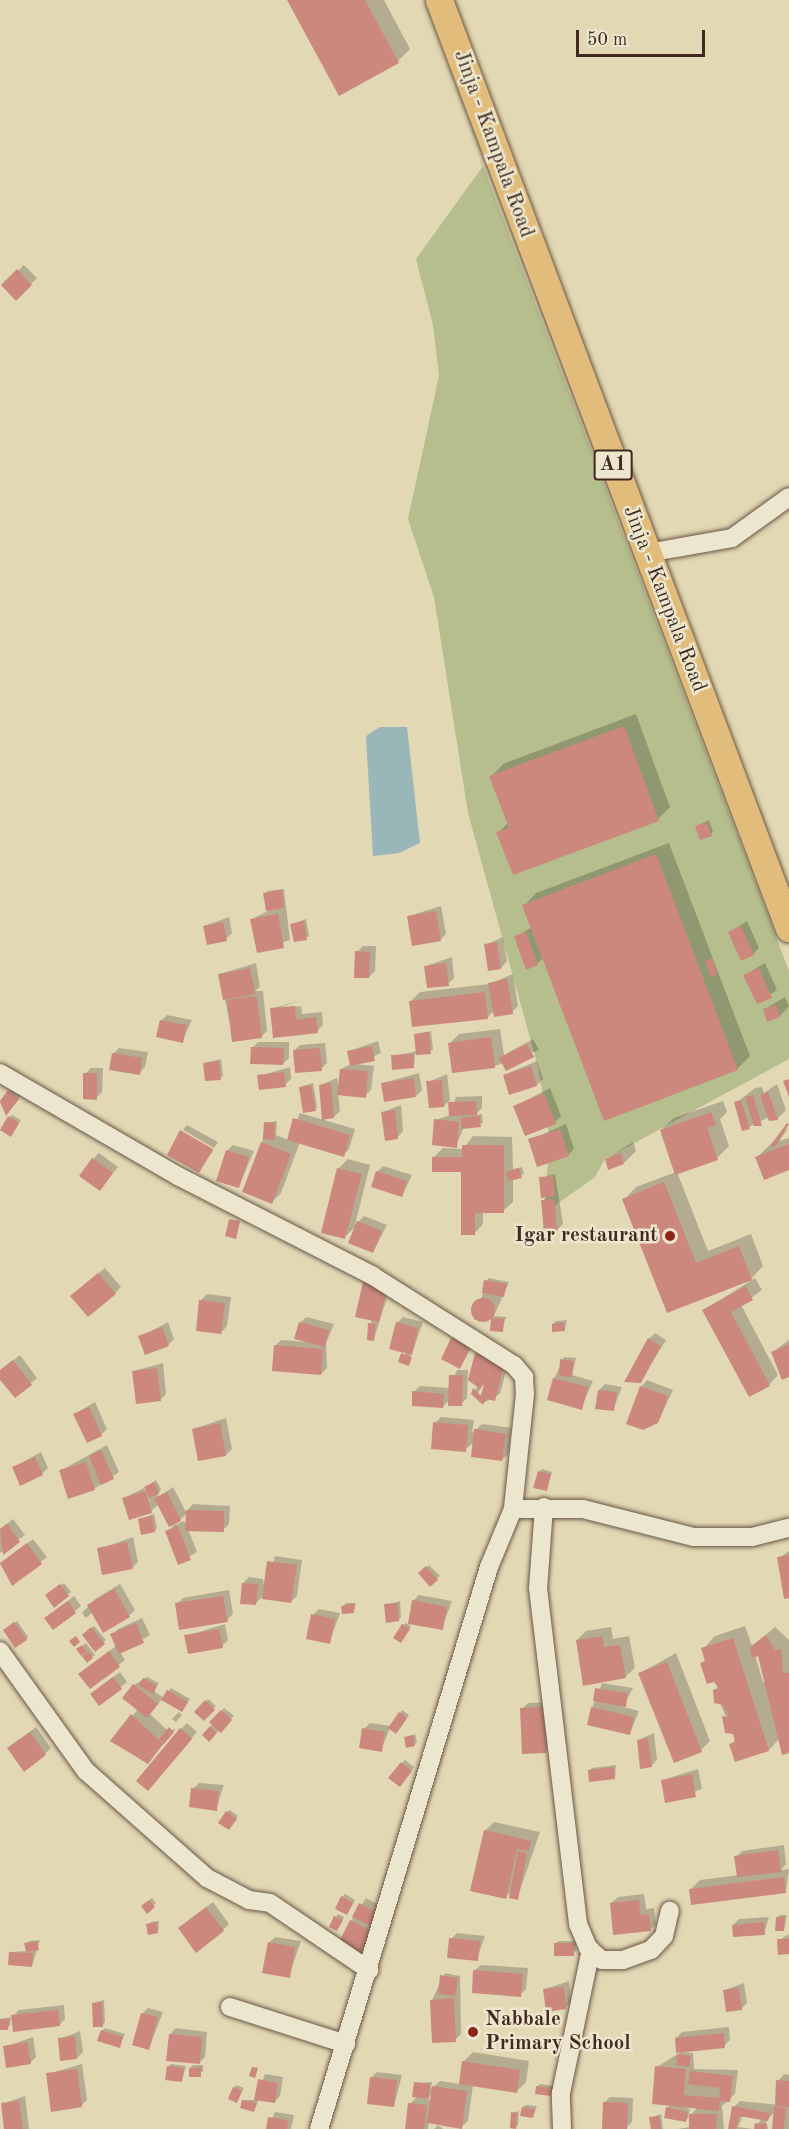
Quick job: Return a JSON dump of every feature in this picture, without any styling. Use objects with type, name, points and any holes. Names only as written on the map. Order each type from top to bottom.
[{"type":"highway","name":"Jinja - Kampala Road","points":[[439,0],[789,928]]},
{"type":"street","points":[[648,553],[732,538],[789,497]]},
{"type":"street","points":[[0,1073],[178,1176],[373,1276],[513,1365],[524,1377],[525,1394],[513,1509],[489,1567],[369,1970],[319,2129]]},
{"type":"street","points":[[513,1509],[544,1507],[583,1509],[694,1537],[752,1537],[789,1528]]},
{"type":"street","points":[[544,1507],[538,1588],[560,1795],[578,1924],[591,1950],[602,1960],[622,1960],[651,1950],[664,1936],[670,1911]]},
{"type":"street","points":[[0,1651],[86,1771],[207,1878],[249,1900],[270,1903],[369,1970]]},
{"type":"street","points":[[562,2129],[561,2093],[591,1950]]},
{"type":"street","points":[[230,2007],[346,2044]]},
{"type":"green space","points":[[483,166],[789,971],[789,1059],[605,1159],[595,1177],[543,1214],[550,1140],[538,1067],[468,813],[434,597],[408,519],[439,376],[433,325],[416,259]]},
{"type":"water","points":[[380,727],[407,727],[420,843],[399,853],[373,856],[366,736]]},
{"type":"building","points":[[287,0],[365,0],[399,63],[339,96]]},
{"type":"building","points":[[17,269],[32,285],[16,301],[1,285]]},
{"type":"building","points":[[624,726],[659,821],[513,875],[496,832],[509,828],[489,776]]},
{"type":"building","points":[[706,822],[712,836],[700,840],[695,826]]},
{"type":"building","points":[[656,854],[738,1070],[604,1121],[522,905]]},
{"type":"building","points":[[282,890],[284,908],[266,911],[263,893]]},
{"type":"building","points":[[436,911],[441,941],[412,946],[407,916]]},
{"type":"building","points":[[278,914],[284,948],[257,953],[250,919]]},
{"type":"building","points":[[304,921],[307,940],[294,942],[290,924]]},
{"type":"building","points":[[223,922],[227,941],[207,945],[203,926]]},
{"type":"building","points":[[741,926],[754,955],[741,961],[728,932]]},
{"type":"building","points":[[526,932],[538,965],[526,970],[514,936]]},
{"type":"building","points":[[497,942],[501,969],[488,971],[484,944]]},
{"type":"building","points":[[355,951],[370,952],[369,978],[354,978]]},
{"type":"building","points":[[712,958],[718,974],[711,977],[705,961]]},
{"type":"building","points":[[446,963],[449,986],[427,988],[424,966]]},
{"type":"building","points":[[250,968],[255,994],[223,1000],[218,974]]},
{"type":"building","points":[[759,968],[772,998],[757,1004],[743,975]]},
{"type":"building","points":[[507,979],[513,1014],[494,1017],[488,983]]},
{"type":"building","points":[[485,992],[488,1019],[412,1027],[409,1001]]},
{"type":"building","points":[[257,996],[262,1038],[232,1042],[227,1000]]},
{"type":"building","points":[[776,1005],[780,1017],[767,1022],[763,1009]]},
{"type":"building","points":[[295,1006],[296,1020],[316,1017],[318,1033],[273,1038],[270,1008]]},
{"type":"building","points":[[160,1020],[187,1025],[183,1043],[156,1037]]},
{"type":"building","points":[[429,1032],[431,1054],[416,1055],[414,1034]]},
{"type":"building","points":[[491,1037],[495,1068],[452,1073],[448,1043]]},
{"type":"building","points":[[527,1044],[534,1057],[506,1071],[499,1058]]},
{"type":"building","points":[[372,1046],[375,1061],[350,1066],[347,1051]]},
{"type":"building","points":[[251,1047],[284,1048],[283,1065],[250,1064]]},
{"type":"building","points":[[320,1048],[322,1071],[295,1073],[293,1050]]},
{"type":"building","points":[[112,1053],[142,1058],[140,1075],[109,1070]]},
{"type":"building","points":[[413,1054],[414,1068],[392,1070],[391,1055]]},
{"type":"building","points":[[219,1061],[221,1080],[205,1081],[203,1063]]},
{"type":"building","points":[[531,1066],[537,1086],[509,1095],[503,1075]]},
{"type":"building","points":[[340,1069],[368,1071],[366,1098],[337,1095]]},
{"type":"building","points":[[284,1072],[286,1087],[259,1090],[257,1075]]},
{"type":"building","points":[[83,1073],[97,1073],[97,1100],[83,1099]]},
{"type":"building","points":[[414,1078],[416,1097],[384,1102],[381,1083]]},
{"type":"building","points":[[789,1079],[789,1097],[783,1081]]},
{"type":"building","points":[[442,1080],[444,1107],[429,1108],[426,1081]]},
{"type":"building","points":[[331,1083],[334,1118],[322,1120],[319,1085]]},
{"type":"building","points":[[311,1085],[316,1111],[303,1113],[299,1087]]},
{"type":"building","points":[[8,1090],[19,1099],[6,1116],[0,1101]]},
{"type":"building","points":[[768,1092],[778,1120],[769,1121],[760,1095]]},
{"type":"building","points":[[544,1093],[556,1124],[525,1136],[513,1106]]},
{"type":"building","points":[[753,1095],[762,1126],[754,1126],[745,1097]]},
{"type":"building","points":[[741,1100],[750,1129],[742,1131],[734,1102]]},
{"type":"building","points":[[476,1101],[477,1115],[449,1116],[448,1102]]},
{"type":"building","points":[[395,1110],[398,1139],[385,1141],[381,1112]]},
{"type":"building","points":[[711,1112],[716,1125],[707,1128],[718,1160],[675,1175],[660,1130]]},
{"type":"building","points":[[8,1116],[19,1123],[11,1137],[0,1130]]},
{"type":"building","points":[[480,1116],[481,1127],[462,1129],[461,1118]]},
{"type":"building","points":[[293,1118],[350,1135],[344,1157],[287,1140]]},
{"type":"building","points":[[434,1119],[459,1122],[457,1148],[432,1145]]},
{"type":"building","points":[[264,1122],[275,1123],[274,1140],[263,1139]]},
{"type":"building","points":[[787,1123],[789,1124],[775,1147],[770,1146]]},
{"type":"building","points":[[560,1129],[569,1156],[537,1167],[528,1139]]},
{"type":"building","points":[[180,1130],[213,1149],[199,1173],[167,1155]]},
{"type":"building","points":[[261,1142],[291,1154],[272,1204],[242,1192]]},
{"type":"building","points":[[789,1144],[789,1170],[764,1180],[755,1157]]},
{"type":"building","points":[[462,1145],[504,1145],[504,1213],[475,1213],[475,1235],[461,1235],[461,1172],[432,1172],[432,1157],[462,1157]]},
{"type":"building","points":[[226,1150],[249,1157],[239,1188],[216,1181]]},
{"type":"building","points":[[621,1153],[624,1164],[608,1170],[605,1159]]},
{"type":"building","points":[[92,1158],[113,1173],[100,1191],[79,1176]]},
{"type":"building","points":[[337,1168],[362,1174],[345,1239],[321,1233]]},
{"type":"building","points":[[519,1168],[522,1178],[508,1181],[506,1172]]},
{"type":"building","points":[[376,1171],[407,1181],[402,1197],[371,1187]]},
{"type":"building","points":[[553,1176],[555,1196],[541,1198],[539,1177]]},
{"type":"building","points":[[664,1182],[696,1263],[739,1246],[752,1280],[667,1313],[622,1199]]},
{"type":"building","points":[[554,1199],[557,1231],[544,1233],[541,1200]]},
{"type":"building","points":[[229,1219],[240,1221],[236,1239],[225,1236]]},
{"type":"building","points":[[357,1221],[382,1231],[373,1253],[348,1243]]},
{"type":"building","points":[[98,1273],[116,1294],[88,1317],[70,1296]]},
{"type":"building","points":[[484,1280],[507,1284],[504,1297],[482,1293]]},
{"type":"building","points":[[363,1282],[387,1288],[379,1322],[355,1317]]},
{"type":"building","points":[[746,1286],[753,1300],[731,1312],[770,1386],[749,1397],[702,1310]]},
{"type":"building","points":[[483,1298],[492,1301],[495,1310],[492,1319],[483,1322],[474,1319],[471,1310],[474,1301]]},
{"type":"building","points":[[199,1300],[225,1303],[221,1334],[196,1331]]},
{"type":"building","points":[[491,1318],[504,1319],[503,1332],[490,1331]]},
{"type":"building","points":[[299,1322],[329,1330],[325,1347],[294,1339]]},
{"type":"building","points":[[396,1322],[418,1328],[412,1355],[389,1349]]},
{"type":"building","points":[[564,1322],[565,1331],[552,1332],[552,1324]]},
{"type":"building","points":[[368,1323],[376,1324],[374,1341],[367,1340]]},
{"type":"building","points":[[162,1327],[169,1346],[145,1355],[138,1336]]},
{"type":"building","points":[[451,1338],[470,1348],[460,1369],[441,1359]]},
{"type":"building","points":[[648,1338],[661,1346],[641,1383],[624,1382]]},
{"type":"building","points":[[789,1344],[789,1377],[782,1380],[771,1352]]},
{"type":"building","points":[[274,1345],[323,1349],[321,1375],[272,1371]]},
{"type":"building","points":[[401,1353],[412,1357],[409,1366],[398,1362]]},
{"type":"building","points":[[475,1353],[505,1362],[495,1401],[486,1399],[483,1405],[471,1394],[473,1388],[481,1396],[484,1384],[480,1389],[468,1380]]},
{"type":"building","points":[[560,1359],[574,1361],[572,1377],[559,1376]]},
{"type":"building","points":[[13,1360],[32,1385],[15,1398],[0,1380],[0,1370]]},
{"type":"building","points":[[157,1368],[161,1401],[136,1404],[132,1371]]},
{"type":"building","points":[[449,1375],[463,1375],[462,1406],[448,1406]]},
{"type":"building","points":[[553,1378],[588,1387],[582,1410],[547,1400]]},
{"type":"building","points":[[640,1386],[668,1396],[658,1423],[643,1430],[626,1424]]},
{"type":"building","points":[[598,1390],[617,1392],[614,1411],[595,1409]]},
{"type":"building","points":[[412,1391],[444,1394],[443,1408],[412,1406]]},
{"type":"building","points":[[89,1407],[102,1436],[87,1443],[73,1414]]},
{"type":"building","points":[[433,1422],[468,1425],[466,1452],[431,1449]]},
{"type":"building","points":[[220,1423],[226,1456],[198,1461],[192,1429]]},
{"type":"building","points":[[474,1429],[506,1434],[502,1461],[471,1457]]},
{"type":"building","points":[[101,1450],[114,1479],[101,1485],[89,1456]]},
{"type":"building","points":[[35,1457],[43,1475],[20,1486],[12,1467]]},
{"type":"building","points":[[86,1462],[95,1490],[68,1499],[59,1470]]},
{"type":"building","points":[[538,1471],[551,1474],[547,1491],[533,1488]]},
{"type":"building","points":[[154,1482],[159,1493],[149,1498],[144,1487]]},
{"type":"building","points":[[146,1491],[152,1513],[129,1520],[122,1498]]},
{"type":"building","points":[[167,1492],[181,1521],[169,1527],[154,1498]]},
{"type":"building","points":[[186,1510],[224,1511],[224,1532],[185,1531]]},
{"type":"building","points":[[152,1516],[155,1532],[141,1535],[138,1519]]},
{"type":"building","points":[[7,1524],[20,1542],[3,1555],[0,1529]]},
{"type":"building","points":[[178,1526],[191,1560],[178,1565],[165,1531]]},
{"type":"building","points":[[127,1542],[133,1569],[102,1575],[97,1548]]},
{"type":"building","points":[[27,1543],[42,1564],[12,1586],[0,1563]]},
{"type":"building","points":[[789,1555],[789,1598],[784,1599],[777,1557]]},
{"type":"building","points":[[267,1561],[297,1565],[291,1603],[262,1599]]},
{"type":"building","points":[[426,1566],[438,1580],[430,1587],[418,1573]]},
{"type":"building","points":[[242,1583],[258,1584],[256,1605],[240,1604]]},
{"type":"building","points":[[60,1584],[69,1596],[54,1608],[45,1595]]},
{"type":"building","points":[[114,1589],[130,1617],[103,1633],[87,1605]]},
{"type":"building","points":[[223,1596],[228,1622],[179,1630],[175,1603]]},
{"type":"building","points":[[412,1600],[447,1607],[443,1630],[408,1624]]},
{"type":"building","points":[[68,1601],[76,1613],[53,1630],[44,1618]]},
{"type":"building","points":[[397,1603],[399,1621],[386,1623],[384,1604]]},
{"type":"building","points":[[354,1604],[354,1613],[342,1614],[341,1606]]},
{"type":"building","points":[[311,1614],[335,1619],[330,1644],[306,1639]]},
{"type":"building","points":[[14,1622],[27,1640],[15,1648],[3,1630]]},
{"type":"building","points":[[136,1623],[144,1643],[119,1654],[110,1634]]},
{"type":"building","points":[[402,1624],[410,1629],[401,1643],[393,1638]]},
{"type":"building","points":[[91,1627],[105,1644],[95,1652],[82,1635]]},
{"type":"building","points":[[219,1629],[223,1648],[188,1654],[184,1635]]},
{"type":"building","points":[[766,1635],[775,1650],[781,1649],[783,1672],[789,1673],[789,1753],[782,1755],[758,1656],[752,1658],[750,1647]]},
{"type":"building","points":[[76,1636],[80,1642],[74,1647],[69,1641]]},
{"type":"building","points":[[602,1636],[604,1647],[620,1645],[626,1678],[583,1686],[576,1640]]},
{"type":"building","points":[[733,1638],[769,1751],[735,1762],[729,1744],[735,1742],[733,1734],[725,1733],[722,1716],[729,1717],[723,1705],[714,1703],[713,1690],[719,1689],[714,1682],[707,1684],[700,1663],[705,1661],[701,1648]]},
{"type":"building","points":[[82,1645],[87,1651],[81,1656],[76,1649]]},
{"type":"building","points":[[109,1651],[120,1667],[90,1689],[78,1674]]},
{"type":"building","points":[[89,1652],[93,1658],[87,1663],[82,1656]]},
{"type":"building","points":[[667,1662],[702,1752],[674,1763],[638,1673]]},
{"type":"building","points":[[113,1677],[122,1689],[99,1706],[90,1694]]},
{"type":"building","points":[[143,1678],[157,1686],[153,1694],[139,1686]]},
{"type":"building","points":[[133,1684],[158,1704],[147,1718],[122,1698]]},
{"type":"building","points":[[595,1688],[628,1693],[626,1707],[593,1701]]},
{"type":"building","points":[[167,1690],[188,1702],[182,1712],[161,1700]]},
{"type":"building","points":[[205,1700],[215,1710],[204,1721],[194,1712]]},
{"type":"building","points":[[544,1707],[546,1753],[522,1754],[520,1708]]},
{"type":"building","points":[[591,1707],[634,1717],[630,1735],[587,1725]]},
{"type":"building","points":[[221,1710],[232,1720],[221,1733],[209,1722]]},
{"type":"building","points":[[399,1712],[407,1718],[396,1734],[388,1728]]},
{"type":"building","points":[[131,1714],[163,1744],[148,1764],[110,1741]]},
{"type":"building","points":[[210,1726],[217,1733],[209,1742],[202,1735]]},
{"type":"building","points":[[169,1727],[174,1732],[164,1744],[159,1739]]},
{"type":"building","points":[[180,1728],[192,1739],[148,1791],[136,1781]]},
{"type":"building","points":[[362,1728],[385,1732],[382,1752],[359,1748]]},
{"type":"building","points":[[30,1732],[46,1755],[24,1772],[7,1748]]},
{"type":"building","points":[[413,1735],[415,1746],[406,1748],[404,1737]]},
{"type":"building","points":[[648,1738],[652,1767],[640,1769],[637,1740]]},
{"type":"building","points":[[401,1762],[412,1771],[400,1787],[388,1778]]},
{"type":"building","points":[[614,1767],[615,1779],[589,1782],[588,1770]]},
{"type":"building","points":[[692,1774],[696,1797],[665,1803],[661,1780]]},
{"type":"building","points":[[191,1788],[219,1791],[217,1811],[189,1807]]},
{"type":"building","points":[[226,1811],[237,1819],[229,1830],[218,1823]]},
{"type":"building","points":[[484,1830],[531,1841],[529,1851],[517,1849],[506,1899],[470,1891]]},
{"type":"building","points":[[778,1850],[781,1872],[737,1877],[734,1856]]},
{"type":"building","points":[[518,1851],[527,1853],[518,1900],[509,1898]]},
{"type":"building","points":[[784,1877],[786,1893],[691,1905],[689,1889]]},
{"type":"building","points":[[341,1896],[353,1903],[347,1915],[335,1909]]},
{"type":"building","points":[[149,1900],[155,1907],[147,1914],[141,1906]]},
{"type":"building","points":[[639,1900],[640,1915],[649,1914],[651,1931],[613,1935],[610,1903]]},
{"type":"building","points":[[359,1903],[379,1914],[373,1927],[352,1917]]},
{"type":"building","points":[[206,1907],[224,1931],[196,1953],[178,1928]]},
{"type":"building","points":[[334,1916],[343,1920],[337,1931],[329,1927]]},
{"type":"building","points":[[776,1917],[785,1917],[784,1931],[775,1931]]},
{"type":"building","points":[[350,1920],[372,1931],[360,1955],[338,1944]]},
{"type":"building","points":[[157,1922],[158,1933],[148,1935],[146,1924]]},
{"type":"building","points":[[764,1922],[765,1935],[733,1937],[732,1925]]},
{"type":"building","points":[[449,1938],[480,1941],[478,1961],[447,1958]]},
{"type":"building","points":[[777,1939],[789,1939],[789,1954],[778,1955]]},
{"type":"building","points":[[37,1941],[39,1950],[26,1952],[24,1943]]},
{"type":"building","points":[[268,1942],[295,1947],[290,1978],[262,1973]]},
{"type":"building","points":[[554,1943],[574,1943],[574,1956],[554,1956]]},
{"type":"building","points":[[9,1952],[33,1953],[32,1967],[8,1965]]},
{"type":"building","points":[[473,1970],[523,1974],[521,1997],[472,1993]]},
{"type":"building","points":[[440,1975],[458,1978],[455,1996],[438,1994]]},
{"type":"building","points":[[564,1987],[566,2009],[546,2012],[543,1989]]},
{"type":"building","points":[[739,1988],[742,2010],[726,2012],[723,1990]]},
{"type":"building","points":[[454,1998],[456,2042],[432,2043],[430,2000]]},
{"type":"building","points":[[102,2002],[103,2027],[93,2027],[92,2003]]},
{"type":"building","points":[[58,2010],[60,2026],[13,2032],[11,2015]]},
{"type":"building","points":[[141,2013],[158,2017],[149,2050],[132,2045]]},
{"type":"building","points":[[0,2019],[9,2019],[8,2030],[0,2030]]},
{"type":"building","points":[[101,2030],[123,2037],[120,2048],[97,2041]]},
{"type":"building","points":[[724,2033],[725,2048],[676,2053],[675,2038]]},
{"type":"building","points":[[169,2034],[202,2037],[200,2064],[166,2061]]},
{"type":"building","points":[[75,2036],[77,2059],[60,2061],[58,2038]]},
{"type":"building","points":[[27,2042],[31,2064],[6,2068],[3,2046]]},
{"type":"building","points":[[677,2054],[691,2056],[689,2067],[676,2065]]},
{"type":"building","points":[[462,2061],[520,2070],[517,2093],[459,2084]]},
{"type":"building","points":[[167,2066],[184,2068],[182,2082],[165,2080]]},
{"type":"building","points":[[655,2066],[686,2069],[684,2095],[719,2098],[720,2088],[688,2084],[690,2071],[733,2076],[730,2102],[720,2101],[719,2111],[652,2104]]},
{"type":"building","points":[[201,2067],[201,2077],[189,2077],[189,2068]]},
{"type":"building","points":[[252,2067],[258,2068],[255,2078],[249,2076]]},
{"type":"building","points":[[77,2069],[82,2107],[51,2112],[46,2073]]},
{"type":"building","points":[[370,2077],[397,2080],[394,2107],[367,2104]]},
{"type":"building","points":[[258,2079],[278,2083],[275,2103],[254,2100]]},
{"type":"building","points":[[776,2080],[789,2081],[789,2107],[775,2106]]},
{"type":"building","points":[[414,2082],[430,2084],[429,2099],[412,2097]]},
{"type":"building","points":[[432,2086],[467,2091],[462,2129],[427,2123]]},
{"type":"building","points":[[536,2086],[552,2088],[551,2096],[535,2094]]},
{"type":"building","points":[[233,2087],[242,2091],[237,2103],[228,2099]]},
{"type":"building","points":[[242,2100],[257,2103],[254,2112],[240,2108]]},
{"type":"building","points":[[19,2101],[23,2129],[4,2129],[1,2103]]},
{"type":"building","points":[[603,2102],[628,2103],[627,2129],[602,2129]]},
{"type":"building","points":[[408,2103],[427,2105],[424,2129],[405,2129]]},
{"type":"building","points":[[732,2106],[770,2113],[768,2121],[739,2116],[736,2129],[728,2129]]},
{"type":"building","points":[[522,2107],[535,2109],[533,2118],[520,2116]]},
{"type":"building","points":[[666,2107],[688,2112],[686,2122],[664,2118]]},
{"type":"building","points":[[774,2107],[786,2108],[784,2129],[772,2129]]},
{"type":"building","points":[[511,2112],[517,2113],[516,2129],[510,2128]]},
{"type":"building","points":[[689,2114],[717,2114],[716,2129],[689,2129]]},
{"type":"building","points":[[659,2116],[661,2129],[651,2129],[649,2117]]},
{"type":"building","points":[[268,2117],[288,2120],[287,2129],[266,2129]]},
{"type":"building","points":[[755,2123],[767,2124],[766,2129],[754,2129]]},
{"type":"place","name":"Igar restaurant","points":[[670,1236]]},
{"type":"place","name":"Nabbale Primary School","points":[[473,2032]]}]
